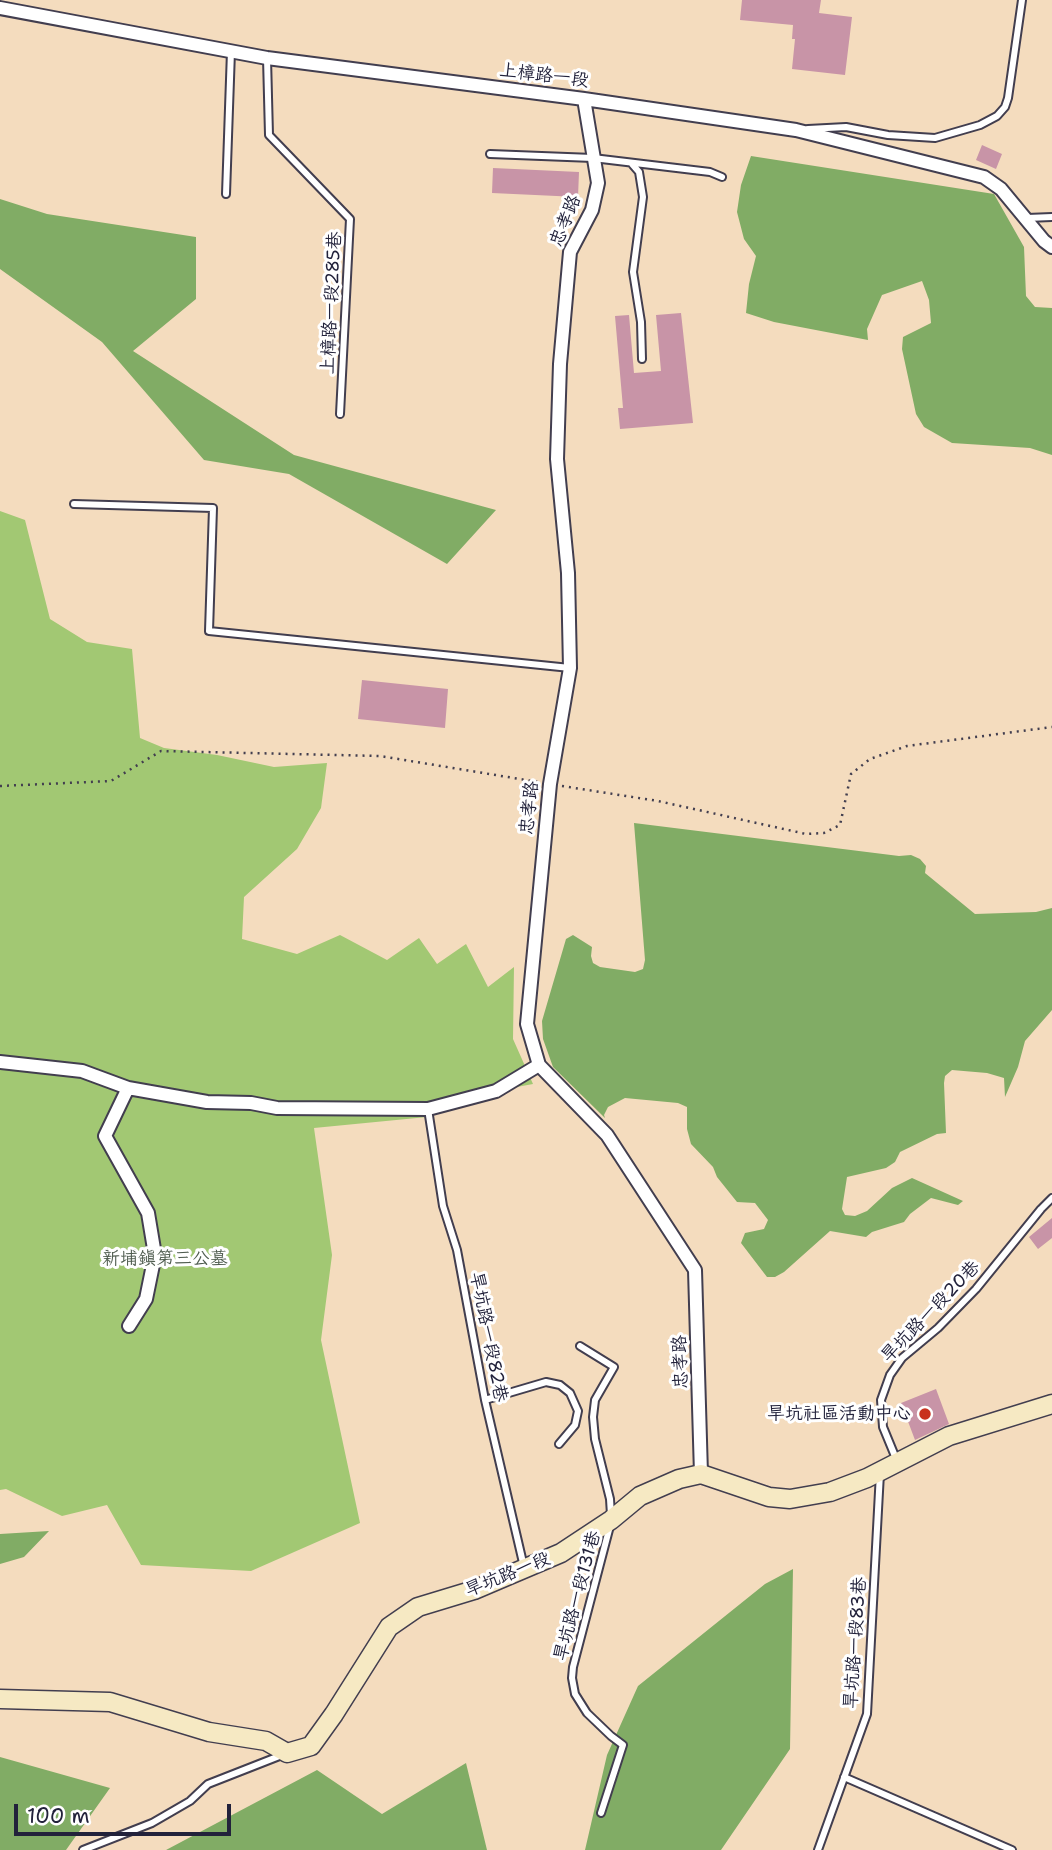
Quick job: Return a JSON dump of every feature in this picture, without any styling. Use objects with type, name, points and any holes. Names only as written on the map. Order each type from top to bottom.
[{"type":"street","name":"上樟路一段","points":[[0,8],[268,58],[796,130],[984,177],[1001,189],[1052,247]]},
{"type":"street","name":"忠孝路","points":[[584,99],[598,183],[592,210],[570,252],[560,364],[557,459],[568,573],[570,668],[550,784],[527,1024],[539,1065],[607,1135],[695,1270],[701,1474]]},
{"type":"street","points":[[0,1062],[82,1071],[128,1088],[207,1102],[251,1102],[277,1108],[428,1109],[496,1090],[539,1065]]},
{"type":"street","points":[[128,1088],[106,1136],[148,1213],[155,1255],[146,1299],[129,1326]]},
{"type":"street","points":[[701,1474],[769,1497],[790,1499],[830,1492],[880,1471],[949,1436],[1052,1404]]},
{"type":"street","name":"旱坑路一段","points":[[287,1753],[311,1746],[389,1627],[418,1607],[474,1590],[561,1553],[611,1520],[640,1496],[679,1479],[701,1474]]},
{"type":"street","points":[[0,1699],[110,1702],[209,1732],[266,1741],[287,1753]]},
{"type":"lane","points":[[796,130],[846,127],[888,135],[935,138],[980,125],[997,116],[1005,107],[1008,98],[1022,0]]},
{"type":"lane","points":[[226,194],[231,51]]},
{"type":"lane","name":"上樟路一段285巷","points":[[268,58],[269,135],[350,219],[340,414]]},
{"type":"lane","points":[[490,154],[593,158],[710,172],[722,177]]},
{"type":"lane","points":[[632,164],[639,172],[643,197],[633,271],[641,323],[642,359]]},
{"type":"lane","points":[[1025,218],[1052,217]]},
{"type":"lane","points":[[74,504],[213,508],[209,631],[570,668]]},
{"type":"lane","name":"旱坑路一段82巷","points":[[428,1109],[443,1206],[457,1250],[485,1400],[524,1569]]},
{"type":"lane","name":"旱坑路一段20巷","points":[[898,1462],[883,1427],[881,1400],[890,1375],[902,1358],[938,1328],[976,1289],[1052,1198]]},
{"type":"lane","name":"旱坑路一段131巷","points":[[580,1346],[614,1367],[595,1400],[593,1417],[595,1439],[610,1499],[611,1520],[572,1678],[575,1694],[587,1713],[623,1745],[601,1813]]},
{"type":"lane","points":[[485,1400],[546,1381],[560,1385],[570,1393],[578,1411],[575,1425],[559,1444]]},
{"type":"lane","name":"旱坑路一段83巷","points":[[818,1850],[867,1714],[880,1471]]},
{"type":"lane","points":[[83,1850],[152,1823],[190,1801],[208,1784],[287,1753]]},
{"type":"lane","points":[[844,1777],[1012,1850]]},
{"type":"green space","points":[[751,156],[994,194],[1024,247],[1026,296],[1035,307],[1052,308],[1052,455],[1030,448],[952,443],[924,427],[916,414],[902,349],[903,337],[931,323],[929,300],[922,281],[882,295],[867,329],[868,340],[774,322],[746,313],[756,256],[744,239],[737,212],[741,185]]},
{"type":"green space","points":[[0,199],[47,214],[196,237],[196,299],[133,351],[294,455],[496,510],[447,564],[289,474],[204,460],[102,342],[0,269]]},
{"type":"green space","name":"新埔鎮第三公墓","points":[[0,511],[25,520],[50,619],[87,642],[132,649],[140,738],[164,748],[217,755],[274,767],[327,763],[321,808],[297,849],[244,897],[242,939],[297,954],[340,935],[387,960],[419,938],[437,964],[466,944],[488,987],[514,967],[513,1039],[533,1084],[506,1089],[427,1117],[314,1128],[332,1255],[321,1340],[360,1523],[251,1571],[141,1565],[107,1505],[62,1516],[6,1489],[0,1490]]},
{"type":"green space","points":[[634,823],[899,856],[911,855],[926,866],[925,873],[975,914],[1036,912],[1052,908],[1052,1010],[1025,1041],[1018,1067],[1005,1097],[1004,1078],[987,1073],[952,1070],[945,1076],[944,1083],[946,1133],[937,1134],[900,1152],[895,1162],[886,1168],[847,1177],[842,1209],[845,1215],[855,1216],[867,1211],[892,1188],[912,1178],[963,1201],[958,1205],[931,1198],[904,1222],[872,1232],[866,1237],[830,1231],[784,1272],[775,1277],[767,1277],[741,1243],[745,1233],[764,1229],[768,1220],[755,1203],[737,1202],[717,1177],[713,1167],[691,1144],[687,1129],[687,1107],[678,1103],[625,1098],[608,1107],[605,1118],[553,1067],[543,1039],[542,1021],[566,939],[573,935],[592,947],[593,963],[600,967],[635,972],[643,969],[645,960]]},
{"type":"green space","points":[[49,1531],[24,1557],[0,1564],[0,1534]]},
{"type":"green space","points":[[793,1569],[790,1749],[721,1850],[585,1850],[607,1755],[638,1686],[765,1584]]},
{"type":"green space","points":[[0,1757],[110,1788],[66,1850],[0,1850]]},
{"type":"green space","points":[[466,1763],[487,1850],[166,1850],[317,1770],[382,1814]]},
{"type":"building","points":[[742,0],[821,0],[819,13],[852,17],[845,75],[792,69],[795,39],[792,39],[793,25],[740,20]]},
{"type":"building","points":[[982,145],[1002,154],[996,169],[976,160]]},
{"type":"building","points":[[493,168],[579,172],[578,197],[492,193]]},
{"type":"building","points":[[681,313],[693,423],[620,429],[618,408],[623,408],[615,316],[629,315],[634,373],[661,371],[656,315]]},
{"type":"building","points":[[362,680],[448,689],[445,728],[358,719]]},
{"type":"building","points":[[1052,1218],[1052,1238],[1038,1249],[1029,1237]]},
{"type":"building","name":"旱坑社區活動中心","points":[[936,1389],[949,1424],[915,1440],[901,1403]]},
{"type":"place","name":"旱坑社區活動中心","points":[[925,1414]]}]
